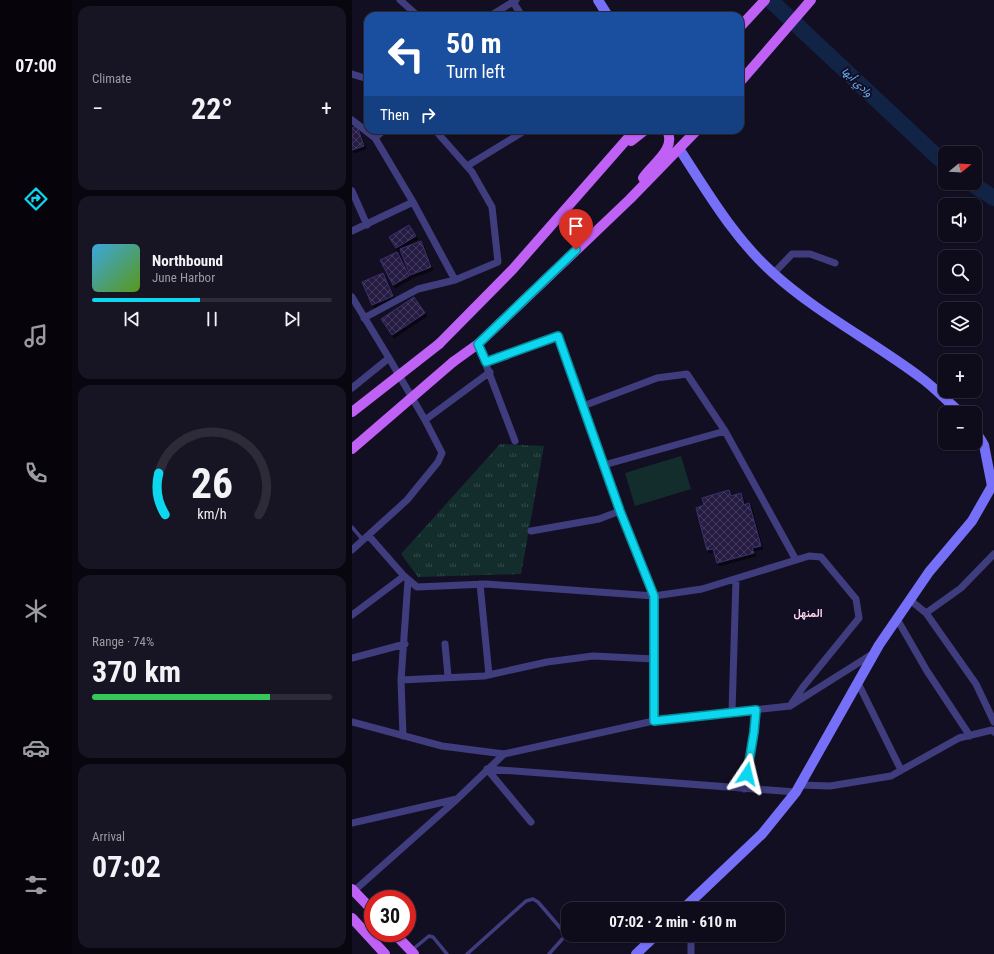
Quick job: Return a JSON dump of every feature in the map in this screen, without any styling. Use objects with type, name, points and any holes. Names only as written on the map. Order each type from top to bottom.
[{"type":"main road","points":[[744,23],[765,0]]},
{"type":"main road","points":[[744,78],[811,0]]},
{"type":"main road","points":[[352,412],[439,344],[513,269],[632,134]]},
{"type":"main road","points":[[613,156],[640,134]]},
{"type":"main road","points":[[630,199],[645,175],[669,144],[669,134]]},
{"type":"main road","points":[[352,449],[453,362],[478,344],[630,199],[680,150],[694,134]]},
{"type":"main road","points":[[353,890],[364,902]]},
{"type":"main road","points":[[352,918],[385,954]]},
{"type":"main road","points":[[403,942],[413,953]]},
{"type":"street","points":[[400,0],[414,12]]},
{"type":"street","points":[[598,0],[606,12]]},
{"type":"street","points":[[497,12],[515,1],[520,12]]},
{"type":"street","points":[[352,74],[364,78]]},
{"type":"street","points":[[352,120],[364,129]]},
{"type":"street","points":[[370,134],[375,138],[413,202],[455,280]]},
{"type":"street","points":[[375,138],[380,134]]},
{"type":"street","points":[[364,318],[418,289],[455,280],[498,262],[492,208],[467,166],[439,134]]},
{"type":"street","points":[[467,166],[519,134]]},
{"type":"street","points":[[680,150],[725,220],[749,250],[773,274],[814,305],[921,377],[953,406]]},
{"type":"street","points":[[352,190],[368,225]]},
{"type":"street","points":[[352,231],[368,225],[413,202]]},
{"type":"street","points":[[773,274],[792,254],[810,254],[835,262]]},
{"type":"street","points":[[352,297],[425,420],[442,453],[438,462],[408,500],[352,550]]},
{"type":"street","points":[[486,362],[558,336],[620,511],[654,596],[654,721]]},
{"type":"street","points":[[478,344],[490,372],[515,441]]},
{"type":"street","points":[[352,388],[389,358]]},
{"type":"street","points":[[425,420],[490,372]]},
{"type":"street","points":[[583,406],[657,378],[687,374],[725,431],[796,560]]},
{"type":"street","points":[[604,465],[725,431]]},
{"type":"street","points":[[691,902],[762,834],[798,789],[876,652],[897,619],[929,572],[972,521],[992,486],[984,445],[982,442]]},
{"type":"street","points":[[531,531],[599,519],[620,511]]},
{"type":"street","points":[[366,538],[417,587],[480,584],[654,596],[702,589],[809,556],[821,557],[856,599],[859,618],[803,687],[790,706]]},
{"type":"street","points":[[926,613],[961,588],[994,554]]},
{"type":"street","points":[[352,615],[406,578]]},
{"type":"street","points":[[403,736],[401,680],[404,644],[406,578]]},
{"type":"street","points":[[732,712],[736,578]]},
{"type":"street","points":[[480,584],[489,674]]},
{"type":"street","points":[[910,600],[926,613],[976,684],[994,722]]},
{"type":"street","points":[[897,619],[927,670],[970,736]]},
{"type":"street","points":[[352,658],[404,644]]},
{"type":"street","points":[[445,644],[448,676]]},
{"type":"street","points":[[352,722],[442,746],[504,754],[654,721],[790,706],[876,652]]},
{"type":"street","points":[[401,680],[489,674],[547,662],[593,656],[654,659]]},
{"type":"street","points":[[858,683],[901,770]]},
{"type":"street","points":[[744,789],[754,732],[756,710]]},
{"type":"street","points":[[487,769],[744,789],[798,789],[830,786],[890,776],[959,738],[992,730],[994,732]]},
{"type":"street","points":[[353,890],[458,798],[504,754]]},
{"type":"street","points":[[487,769],[531,822]]},
{"type":"street","points":[[352,823],[458,798]]},
{"type":"street","points":[[636,954],[649,942]]},
{"type":"street","points":[[691,942],[691,954]]},
{"type":"lane","points":[[352,527],[366,538]]},
{"type":"lane","points":[[466,954],[526,901],[533,899],[538,902],[563,930],[565,936],[549,954]]},
{"type":"lane","points":[[413,953],[429,936],[433,937],[447,954]]},
{"type":"green space","points":[[500,444],[544,446],[521,574],[418,577],[401,554]]},
{"type":"green space","points":[[681,456],[691,489],[635,506],[625,473]]},
{"type":"building","points":[[357,126],[364,146],[352,150],[352,128]]},
{"type":"building","points":[[409,225],[416,236],[396,248],[389,237]]},
{"type":"building","points":[[421,241],[431,267],[410,275],[400,249]]},
{"type":"building","points":[[397,252],[409,276],[393,285],[380,260]]},
{"type":"building","points":[[383,273],[393,296],[372,305],[362,282]]},
{"type":"building","points":[[414,297],[425,313],[392,335],[381,319]]},
{"type":"building","points":[[729,490],[731,496],[741,493],[744,505],[749,503],[761,546],[752,548],[754,553],[717,563],[713,549],[707,550],[696,508],[704,505],[702,498]]},
{"type":"waterway","name":"وادي أبها","points":[[770,0],[938,157]]},
{"type":"waterway","name":"وادي أبها","points":[[982,190],[994,198]]},
{"type":"district","name":"المنهل","points":[[808,613]]},
{"type":"route","points":[[576,250],[478,344],[486,362],[558,336],[620,511],[654,596],[654,721],[756,710],[747,774]]}]
